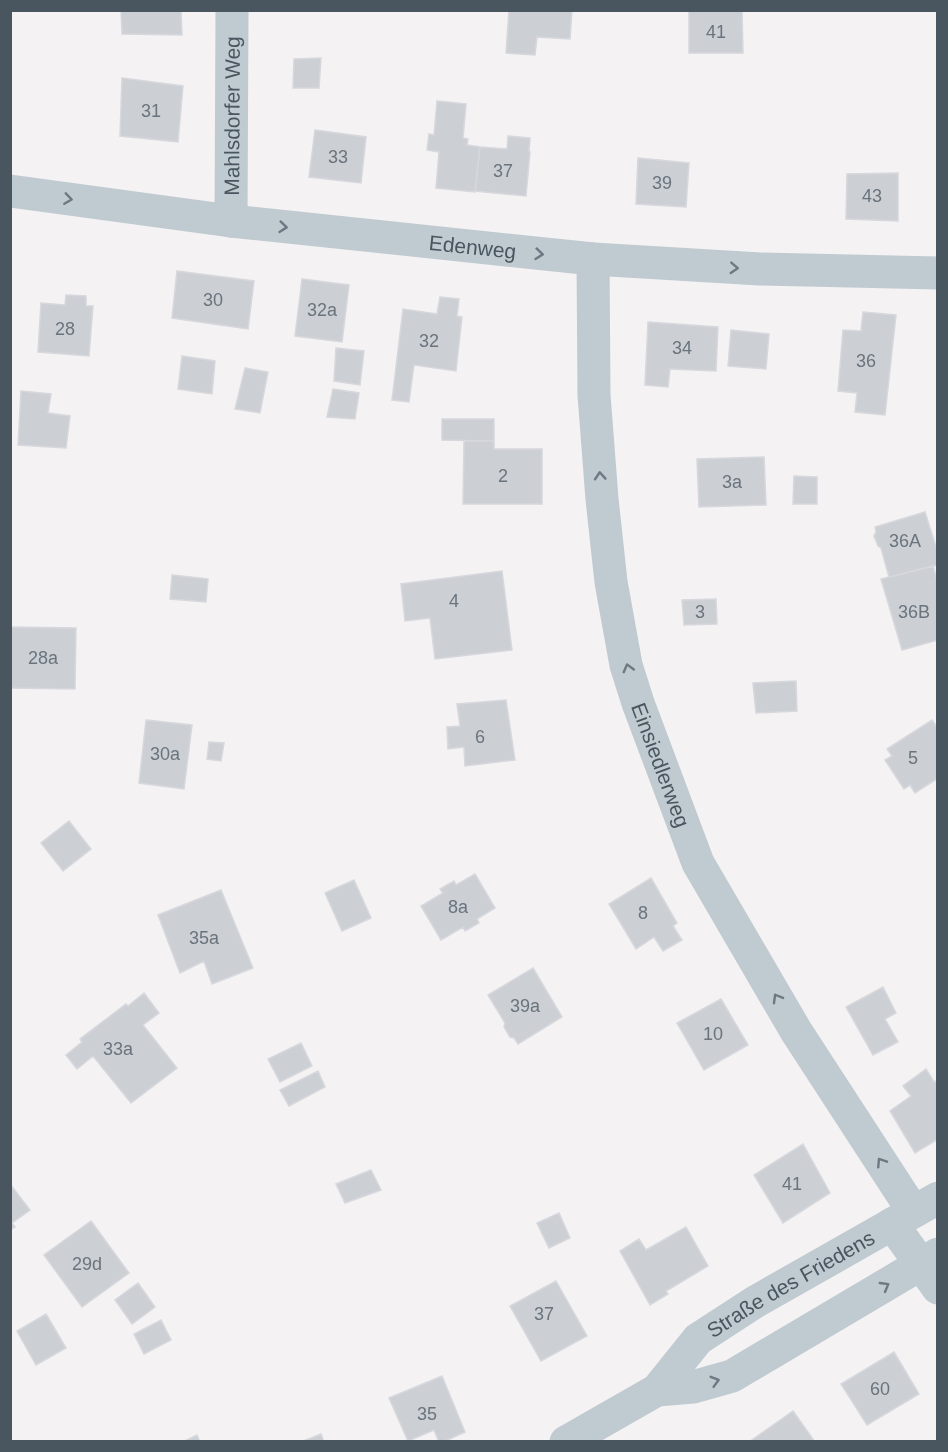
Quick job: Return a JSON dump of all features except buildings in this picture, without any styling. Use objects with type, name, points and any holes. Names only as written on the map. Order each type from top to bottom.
[{"type":"street","name":"Mahlsdorfer Weg","points":[[231,221],[232,10]]},
{"type":"street","name":"Edenweg","points":[[10,191],[231,221],[593,259],[760,269],[938,273]]},
{"type":"street","name":"Einsiedlerweg","points":[[593,259],[594,395],[602,499],[611,582],[626,665],[638,703],[698,863],[796,1031],[914,1211],[932,1269]]},
{"type":"street","name":"Straße des Friedens","points":[[566,1442],[657,1390],[698,1339],[755,1302],[914,1211]]},
{"type":"street","name":"Straße des Friedens","points":[[657,1390],[693,1388],[732,1376],[932,1269]]}]
